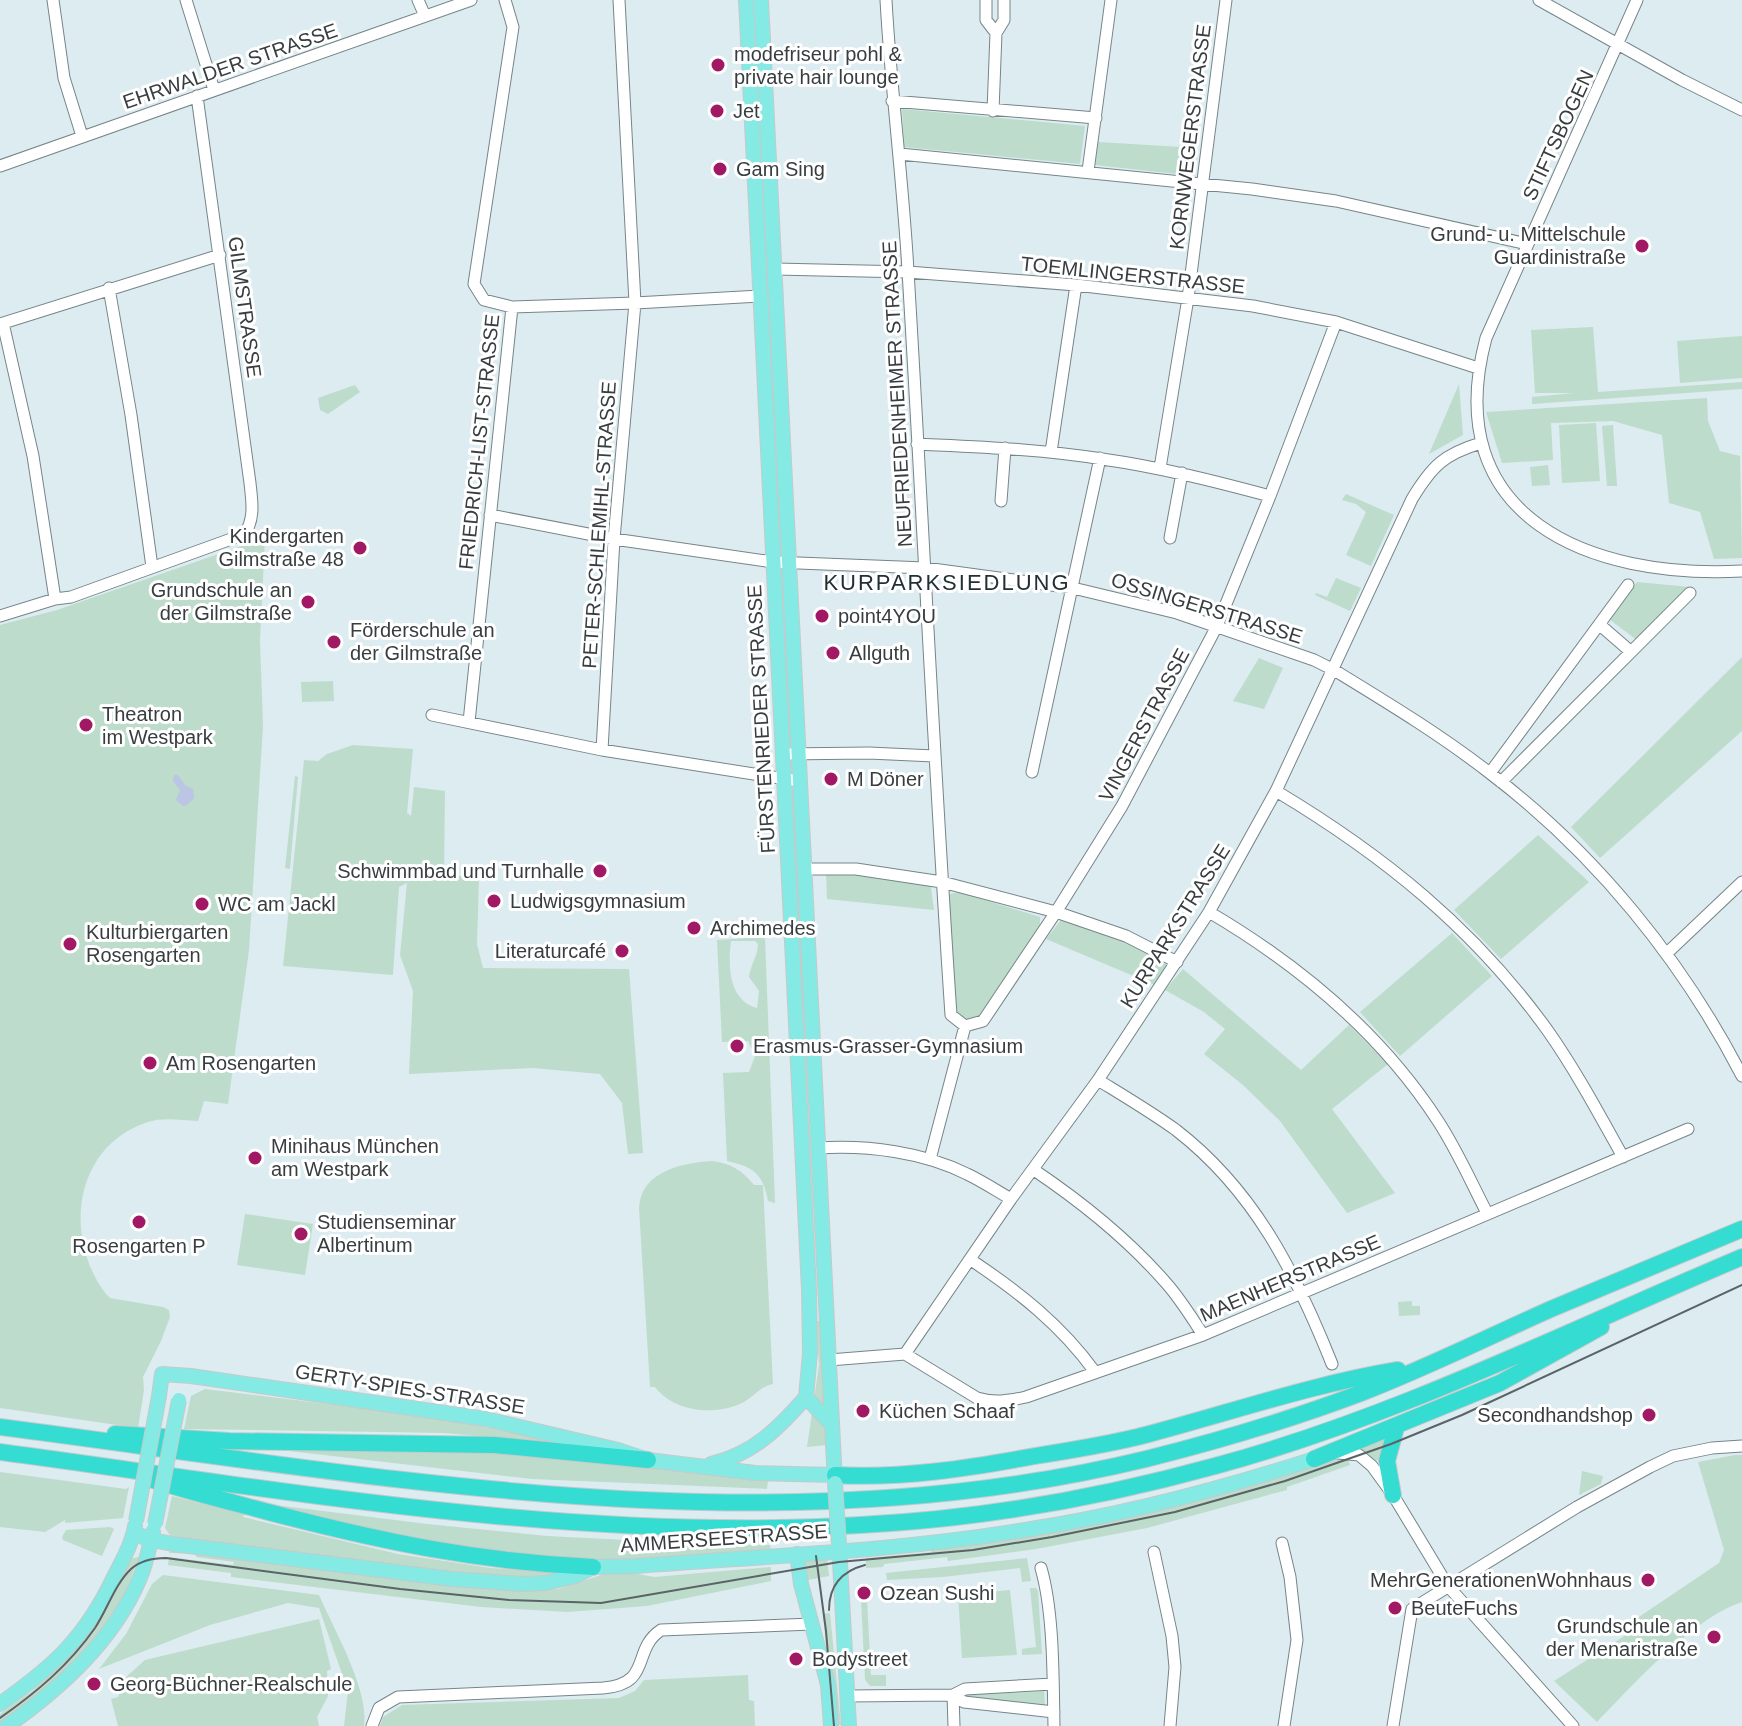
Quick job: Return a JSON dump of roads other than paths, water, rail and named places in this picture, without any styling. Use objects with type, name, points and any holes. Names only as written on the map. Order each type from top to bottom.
[{"type":"highway","points":[[0,1427],[388,1479],[531,1494],[646,1501],[753,1504],[858,1501],[1012,1484],[1145,1459],[1361,1393],[1742,1229]]},
{"type":"highway","points":[[0,1452],[381,1503],[542,1520],[769,1528],[845,1526],[996,1513],[1113,1491],[1216,1466],[1289,1444],[1431,1390],[1742,1257]]},
{"type":"highway","points":[[1314,1459],[1500,1383],[1672,1287]]},
{"type":"highway","points":[[835,1479],[993,1464],[1068,1451],[1146,1435],[1345,1379],[1423,1366]]},
{"type":"highway","points":[[1393,1495],[1387,1461],[1396,1428]]},
{"type":"highway","points":[[25,1430],[229,1441],[495,1445],[648,1460]]},
{"type":"highway","points":[[116,1468],[198,1495],[379,1540],[529,1564],[593,1567]]},
{"type":"main road","name":"FÜRSTENRIEDER STRASSE","points":[[746,0],[760,296],[800,753],[849,1726]]},
{"type":"main road","name":"FÜRSTENRIEDER STRASSE","points":[[761,0],[775,269],[783,754],[809,1290],[810,1353],[806,1397]]},
{"type":"main road","name":"GERTY-SPIES-STRASSE","points":[[135,1526],[162,1374],[486,1419],[648,1460]]},
{"type":"main road","points":[[7,1726],[61,1685],[90,1655],[126,1607],[140,1578],[155,1524],[183,1376]]},
{"type":"main road","points":[[703,1466],[735,1457],[760,1444],[806,1397],[832,1425]]},
{"type":"main road","name":"AMMERSEESTRASSE","points":[[135,1526],[151,1540],[437,1577],[546,1583],[575,1576],[593,1567],[797,1554],[839,1547],[945,1542],[1090,1519],[1181,1498],[1314,1459]]},
{"type":"main road","points":[[648,1460],[835,1479]]},
{"type":"main road","points":[[0,1704],[50,1667],[78,1639],[101,1604],[135,1526]]},
{"type":"main road","points":[[797,1554],[828,1685],[831,1726]]},
{"type":"street","points":[[53,0],[64,78],[82,136]]},
{"type":"street","points":[[186,0],[214,90]]},
{"type":"street","points":[[418,0],[425,16]]},
{"type":"street","name":"EHRWALDER STRASSE","points":[[0,166],[471,0]]},
{"type":"street","name":"FRIEDRICH-LIST-STRASSE","points":[[469,722],[512,307],[484,300],[474,284],[513,27],[505,0]]},
{"type":"street","name":"PETER-SCHLEMIHL-STRASSE","points":[[602,750],[614,539],[635,303],[619,0]]},
{"type":"street","name":"NEUFRIEDENHEIMER STRASSE","points":[[886,0],[908,272],[951,1015],[965,1026]]},
{"type":"street","points":[[986,0],[986,20],[996,33]]},
{"type":"street","points":[[993,111],[996,33],[1004,20],[1004,0]]},
{"type":"street","points":[[1088,171],[1111,0]]},
{"type":"street","name":"KORNWEGERSTRASSE","points":[[1160,468],[1188,298],[1226,0]]},
{"type":"street","points":[[1539,0],[1742,110]]},
{"type":"street","name":"STIFTSBOGEN","points":[[1637,0],[1486,338],[1478,368],[1475,414],[1481,443],[1492,471],[1523,511],[1542,527],[1579,548],[1608,559],[1670,571],[1742,571]]},
{"type":"street","name":"GILMSTRASSE","points":[[152,567],[245,534],[253,514],[197,96]]},
{"type":"street","points":[[892,101],[1096,118]]},
{"type":"street","points":[[900,154],[1088,171],[1336,201],[1419,217],[1527,244]]},
{"type":"street","points":[[55,599],[33,456],[1,323],[220,255]]},
{"type":"street","name":"TOEMLINGERSTRASSE","points":[[775,269],[908,272],[1076,285],[1253,306],[1336,322],[1478,368]]},
{"type":"street","points":[[1051,452],[1076,285]]},
{"type":"street","points":[[0,616],[71,597],[152,567],[109,288]]},
{"type":"street","points":[[512,307],[760,296]]},
{"type":"street","name":"VINGERSTRASSE","points":[[965,1026],[983,1021],[1056,912],[1122,806],[1217,626],[1336,322]]},
{"type":"street","name":"KURPARKSTRASSE","points":[[905,1354],[1011,1199],[1098,1080],[1209,912],[1276,791],[1412,499],[1426,476],[1441,459],[1481,443]]},
{"type":"street","points":[[917,444],[1005,448],[1100,458],[1160,468],[1270,496]]},
{"type":"street","points":[[1001,501],[1005,448]]},
{"type":"street","points":[[1032,772],[1100,458]]},
{"type":"street","points":[[1170,538],[1182,473]]},
{"type":"street","name":"OSSINGERSTRASSE","points":[[490,515],[614,539],[782,562],[925,568],[1073,588],[1177,613],[1334,670],[1420,723],[1490,773],[1579,852],[1666,954],[1714,1025],[1742,1076]]},
{"type":"street","points":[[1490,773],[1628,585]]},
{"type":"street","points":[[1501,782],[1690,593]]},
{"type":"street","points":[[1600,625],[1630,651]]},
{"type":"street","points":[[432,715],[602,750],[801,780]]},
{"type":"street","points":[[783,754],[934,756]]},
{"type":"street","points":[[1276,791],[1330,823],[1396,871],[1488,956],[1548,1031],[1623,1157]]},
{"type":"street","points":[[805,869],[856,869],[942,882],[1056,912],[1126,936],[1177,962]]},
{"type":"street","points":[[1666,954],[1742,882]]},
{"type":"street","points":[[1209,912],[1274,953],[1333,1000],[1388,1055],[1436,1119],[1487,1213]]},
{"type":"street","points":[[930,1159],[965,1026]]},
{"type":"street","points":[[1098,1080],[1176,1131],[1225,1176],[1253,1208],[1304,1294],[1332,1364]]},
{"type":"street","name":"MAENHERSTRASSE","points":[[905,1354],[965,1393],[989,1402],[1026,1397],[1203,1335],[1688,1129]]},
{"type":"street","points":[[819,1148],[878,1149],[930,1159],[966,1173],[1011,1199]]},
{"type":"street","points":[[1034,1170],[1123,1236],[1169,1286],[1203,1335]]},
{"type":"street","points":[[971,1260],[1019,1292],[1041,1311],[1075,1344],[1095,1372]]},
{"type":"street","points":[[829,1360],[905,1354]]},
{"type":"street","points":[[1393,1726],[1412,1609],[1577,1507],[1650,1467],[1673,1456],[1742,1446]]},
{"type":"street","points":[[1314,1459],[1338,1453],[1359,1455],[1372,1466],[1448,1586],[1573,1726]]},
{"type":"street","points":[[1282,1543],[1290,1577],[1297,1640],[1284,1726]]},
{"type":"street","points":[[1154,1552],[1172,1636],[1175,1667],[1170,1726]]},
{"type":"street","points":[[1041,1568],[1045,1583],[1054,1726]]},
{"type":"street","points":[[372,1726],[379,1708],[398,1697],[625,1685],[632,1678],[651,1639],[661,1630],[812,1624]]},
{"type":"street","points":[[847,1696],[953,1695],[965,1689],[1053,1684]]},
{"type":"street","points":[[953,1695],[964,1702],[1054,1712]]},
{"type":"street","points":[[953,1695],[954,1726]]},
{"type":"water","points":[[174,775],[193,789],[194,798],[187,805],[183,806],[176,800],[180,790],[173,781]]},
{"type":"tram line","points":[[0,1718],[63,1666],[95,1628],[125,1575],[147,1560],[166,1558],[509,1600],[601,1603],[839,1562],[973,1550],[1052,1537],[1175,1512],[1285,1481],[1391,1444],[1462,1415],[1742,1285]]},
{"type":"tram line","points":[[816,1556],[834,1726]]},
{"type":"tram line","points":[[829,1610],[831,1594],[838,1581],[850,1571],[865,1565]]},
{"type":"place","name":"modefriseur pohl & private hair lounge","points":[[718,65]]},
{"type":"place","name":"Jet","points":[[717,111]]},
{"type":"place","name":"Gam Sing","points":[[720,169]]},
{"type":"place","name":"Grund- u. Mittelschule Guardinistraße","points":[[1642,246]]},
{"type":"place","name":"Kindergarten Gilmstraße 48","points":[[360,548]]},
{"type":"place","name":"Grundschule an der Gilmstraße","points":[[308,602]]},
{"type":"place","name":"point4YOU","points":[[822,616]]},
{"type":"place","name":"Förderschule an der Gilmstraße","points":[[334,642]]},
{"type":"place","name":"Allguth","points":[[833,653]]},
{"type":"place","name":"Theatron im Westpark","points":[[86,725]]},
{"type":"place","name":"M Döner","points":[[831,779]]},
{"type":"place","name":"Schwimmbad und Turnhalle","points":[[600,871]]},
{"type":"place","name":"Ludwigsgymnasium","points":[[494,901]]},
{"type":"place","name":"WC am Jackl","points":[[202,904]]},
{"type":"place","name":"Archimedes","points":[[694,928]]},
{"type":"place","name":"Kulturbiergarten Rosengarten","points":[[70,944]]},
{"type":"place","name":"Literaturcafé","points":[[622,951]]},
{"type":"place","name":"Erasmus-Grasser-Gymnasium","points":[[737,1046]]},
{"type":"place","name":"Am Rosengarten","points":[[150,1063]]},
{"type":"place","name":"Minihaus München am Westpark","points":[[255,1158]]},
{"type":"place","name":"Rosengarten P","points":[[139,1222]]},
{"type":"place","name":"Studienseminar Albertinum","points":[[301,1234]]},
{"type":"place","name":"Küchen Schaaf","points":[[863,1411]]},
{"type":"place","name":"Secondhandshop","points":[[1649,1415]]},
{"type":"place","name":"MehrGenerationenWohnhaus","points":[[1648,1580]]},
{"type":"place","name":"Ozean Sushi","points":[[864,1593]]},
{"type":"place","name":"BeuteFuchs","points":[[1395,1608]]},
{"type":"place","name":"Grundschule an der Menaristraße","points":[[1714,1637]]},
{"type":"place","name":"Bodystreet","points":[[796,1659]]},
{"type":"place","name":"Georg-Büchner-Realschule","points":[[94,1684]]},
{"type":"district","name":"KURPARKSIEDLUNG","points":[[947,582]]}]
